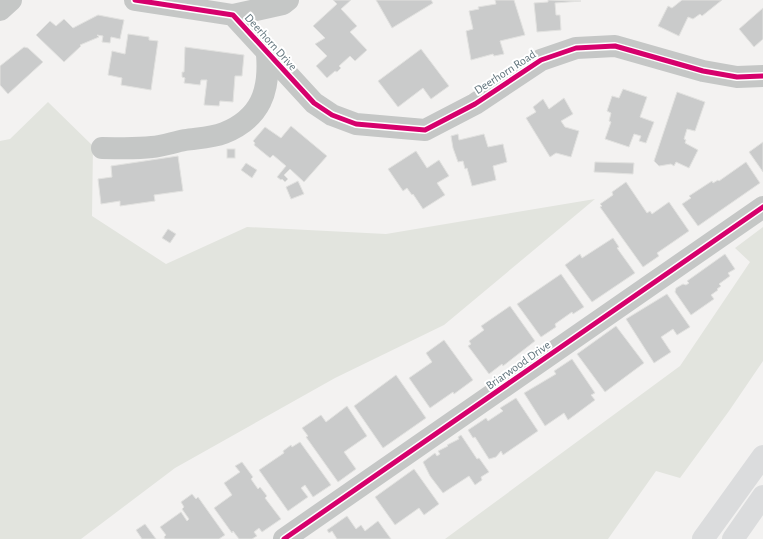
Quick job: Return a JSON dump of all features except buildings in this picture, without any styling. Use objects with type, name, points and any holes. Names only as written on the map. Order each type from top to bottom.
[{"type":"highway","points":[[703,539],[763,456]]},
{"type":"highway","points":[[733,539],[763,496]]},
{"type":"street","points":[[0,10],[11,0]]},
{"type":"street","name":"Deerhorn Drive","points":[[135,0],[233,15],[267,54],[314,103],[332,115],[356,124]]},
{"type":"street","points":[[233,15],[283,4],[288,0]]},
{"type":"street","name":"Deerhorn Road","points":[[356,124],[425,130],[475,104],[541,60],[576,48],[615,46],[703,71],[737,77],[763,76]]},
{"type":"street","name":"Deerhorn Drive","points":[[102,148],[152,147],[224,133],[244,122],[260,104],[265,94],[269,74],[267,54]]},
{"type":"street","name":"Briarwood Drive","points":[[284,539],[763,207]]},
{"type":"shaded area","points":[[48,102],[93,146],[92,216],[166,264],[247,227],[386,234],[595,199],[444,325],[335,378],[175,468],[81,539],[0,539],[0,141],[10,139]]},
{"type":"shaded area","points":[[763,227],[763,361],[680,478],[656,471],[608,539],[445,539],[680,366],[750,262],[735,248]]},
{"type":"cycle path","points":[[135,0],[233,15],[314,103],[332,115],[356,124],[425,130],[475,104],[541,60],[576,48],[615,46],[703,71],[737,77],[763,76]]},
{"type":"cycle path","points":[[284,539],[763,207]]}]
